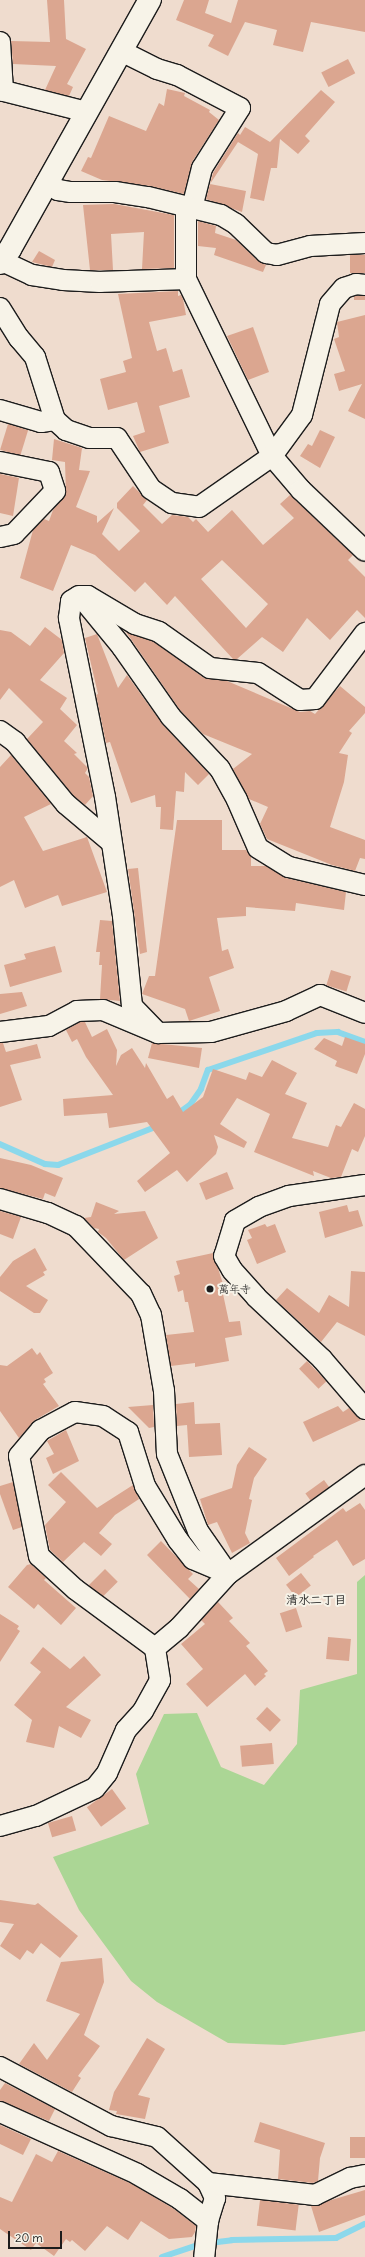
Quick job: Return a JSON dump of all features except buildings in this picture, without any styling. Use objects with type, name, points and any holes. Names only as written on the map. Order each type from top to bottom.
[{"type":"street","points":[[150,0],[1,262],[32,275],[63,280],[100,282],[186,280]]},
{"type":"street","points":[[0,42],[2,90],[87,112]]},
{"type":"street","points":[[121,51],[156,69],[177,75],[240,108],[202,168],[189,207],[186,280],[272,456],[301,490],[365,550]]},
{"type":"street","points":[[46,184],[64,191],[115,192],[221,215],[236,224],[266,253],[277,255],[310,246],[365,243]]},
{"type":"street","points":[[0,308],[19,338],[36,357],[55,420],[66,430],[89,438],[117,438],[151,489],[172,503],[199,507],[272,456],[302,415],[330,304],[344,288],[356,284],[365,285]]},
{"type":"street","points":[[0,410],[41,422],[55,420]]},
{"type":"street","points":[[0,462],[50,472],[55,491],[14,534],[0,537]]},
{"type":"street","points":[[158,1033],[132,1006],[123,916],[70,618],[71,601],[79,596],[88,596],[135,624],[159,632],[210,668],[258,673],[300,700],[315,699],[365,634]]},
{"type":"street","points":[[79,596],[122,647],[171,717],[220,769],[237,800],[258,848],[289,867],[365,884]]},
{"type":"street","points":[[0,731],[15,742],[66,804],[111,842]]},
{"type":"street","points":[[0,1032],[49,1026],[77,1011],[103,1010],[158,1033],[211,1032],[286,1012],[320,995],[365,1013]]},
{"type":"street","points":[[365,1185],[289,1196],[259,1207],[235,1221],[224,1256],[232,1270],[256,1297],[322,1359],[365,1409]]},
{"type":"street","points":[[0,1199],[48,1214],[76,1226],[142,1294],[151,1315],[164,1391],[167,1454],[198,1531],[228,1574]]},
{"type":"street","points":[[0,1826],[36,1816],[95,1788],[107,1773],[126,1730],[143,1711],[160,1680],[155,1648],[120,1620],[75,1589],[39,1556],[19,1456],[25,1447],[41,1430],[74,1412],[103,1416],[128,1432],[145,1486],[178,1540],[193,1559],[228,1574]]},
{"type":"street","points":[[155,1648],[179,1628],[228,1574],[365,1475]]},
{"type":"street","points":[[0,2067],[112,2126],[157,2137],[208,2182],[215,2198],[208,2221],[204,2257]]},
{"type":"street","points":[[0,2112],[137,2174],[180,2199],[208,2221]]},
{"type":"street","points":[[208,2182],[315,2195],[343,2184],[350,2178],[365,2175]]},
{"type":"street","points":[[343,2184],[365,2185]]},
{"type":"green space","points":[[365,1575],[365,2031],[284,2045],[228,2043],[157,2002],[131,1981],[79,1910],[53,1857],[149,1824],[136,1774],[164,1714],[197,1713],[221,1767],[264,1785],[297,1744],[300,1690],[357,1674],[357,1582]]},
{"type":"waterway","points":[[176,1115],[190,1105],[201,1089],[208,1070],[317,1033],[338,1032],[365,1042]]},
{"type":"waterway","points":[[0,1144],[45,1164],[58,1165],[158,1126]]},
{"type":"waterway","points":[[162,2257],[201,2244],[232,2240],[336,2238],[365,2224]]},
{"type":"place","name":"萬年寺","points":[[210,1289]]},
{"type":"district","name":"清水二丁目","points":[[316,1600]]}]
